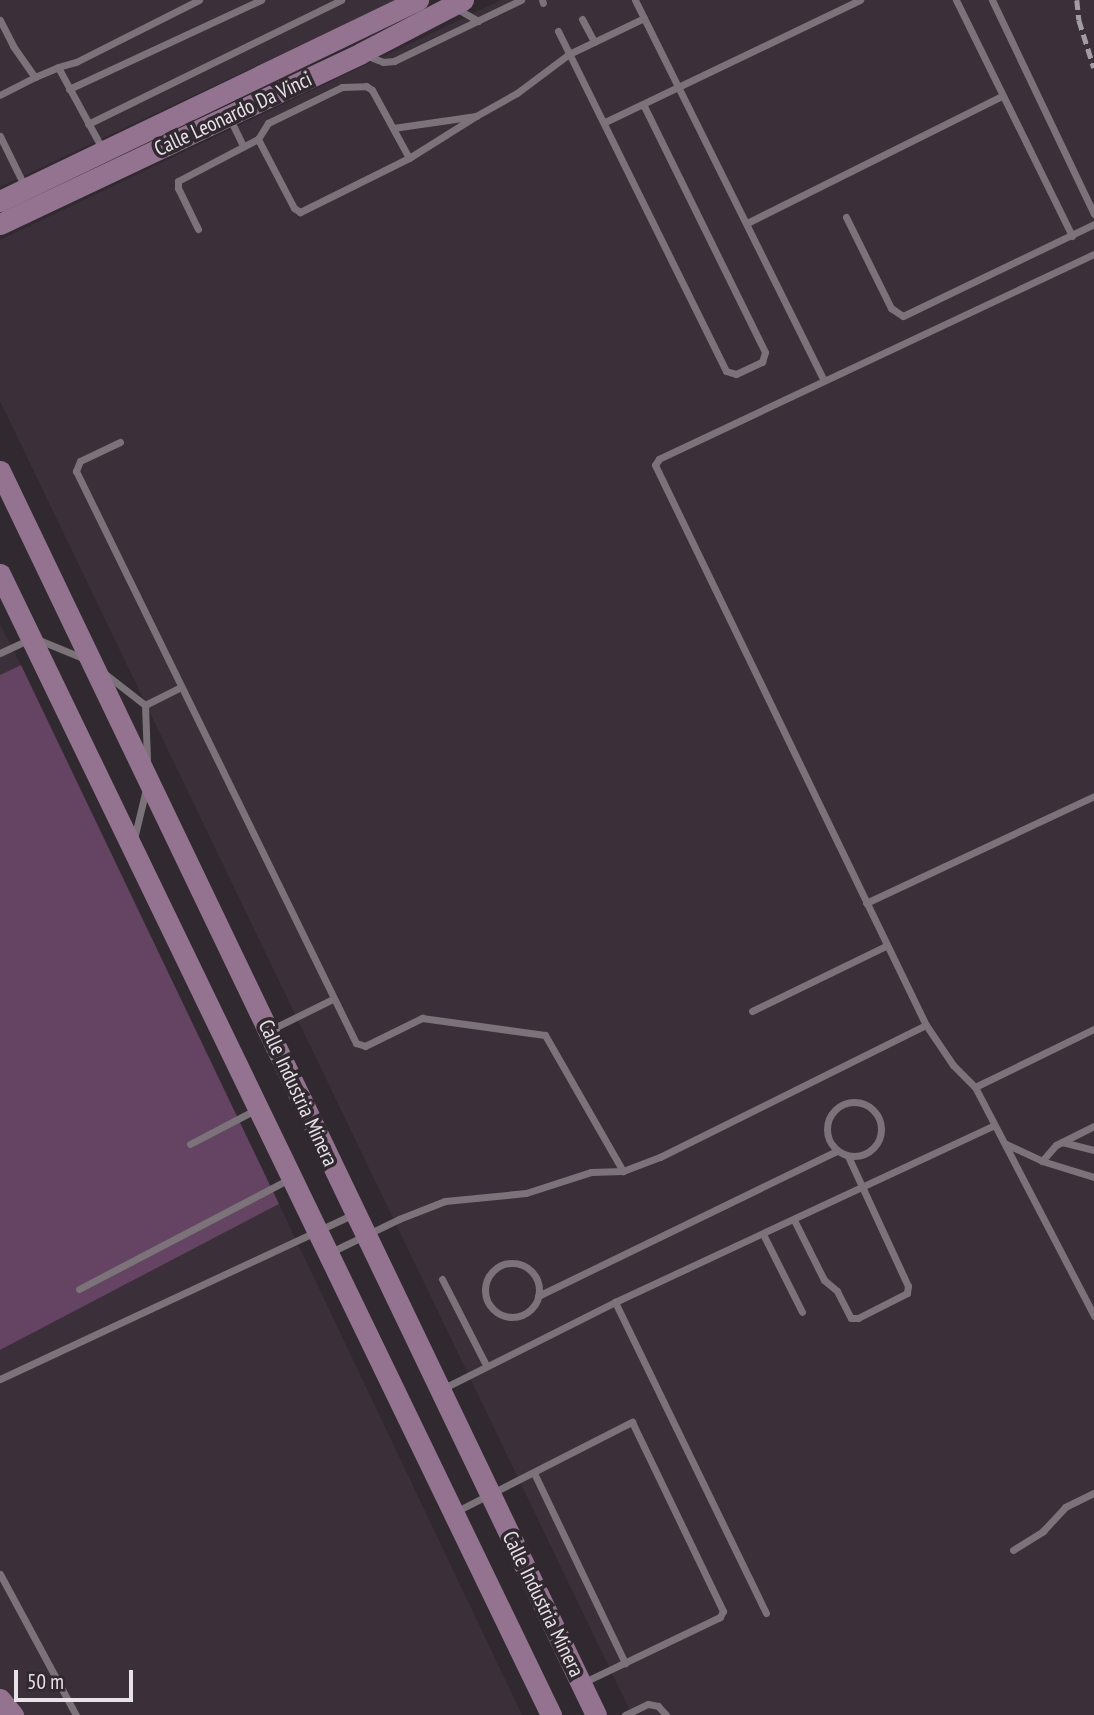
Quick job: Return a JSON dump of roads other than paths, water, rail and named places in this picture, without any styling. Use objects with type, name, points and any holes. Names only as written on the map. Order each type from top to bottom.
[{"type":"main road","name":"Calle Leonardo Da Vinci","points":[[0,201],[418,0]]},
{"type":"main road","name":"Calle Leonardo Da Vinci","points":[[0,224],[361,53],[458,4]]},
{"type":"main road","name":"Calle Industria Minera","points":[[0,471],[596,1715]]},
{"type":"main road","name":"Calle Industria Minera","points":[[0,574],[451,1514],[551,1715]]},
{"type":"main road","points":[[0,1699],[13,1715]]},
{"type":"lane","points":[[0,95],[58,67],[76,62],[199,0]]},
{"type":"lane","points":[[69,89],[261,0]]},
{"type":"lane","points":[[88,124],[341,0]]},
{"type":"lane","points":[[361,53],[383,62],[394,61],[521,0]]},
{"type":"lane","points":[[635,0],[824,381]]},
{"type":"lane","points":[[605,122],[860,0]]},
{"type":"lane","points":[[956,0],[1072,236]]},
{"type":"lane","points":[[992,0],[1094,214]]},
{"type":"lane","points":[[458,4],[478,21]]},
{"type":"lane","points":[[258,139],[294,208],[300,212],[409,158],[517,93],[569,54],[644,18]]},
{"type":"lane","points":[[582,19],[594,42]]},
{"type":"lane","points":[[0,20],[13,46],[35,77]]},
{"type":"lane","points":[[558,31],[726,371],[736,374],[762,362],[765,352],[643,104]]},
{"type":"lane","points":[[58,67],[104,152]]},
{"type":"lane","points":[[198,229],[178,188],[178,181],[258,139],[268,123],[345,86],[369,87],[409,158]]},
{"type":"lane","points":[[747,223],[1002,96]]},
{"type":"lane","points":[[229,116],[243,146]]},
{"type":"lane","points":[[393,128],[476,116]]},
{"type":"lane","points":[[0,136],[26,189]]},
{"type":"lane","points":[[846,216],[891,308],[903,316],[1094,224]]},
{"type":"lane","points":[[1094,254],[659,459],[655,465],[926,1026],[944,1054],[975,1087],[1094,1316]]},
{"type":"lane","points":[[120,442],[80,461],[76,471],[333,999],[359,1047],[422,1018],[545,1035],[623,1171]]},
{"type":"lane","points":[[0,653],[33,638],[90,661],[145,705],[148,782],[132,847]]},
{"type":"lane","points":[[145,705],[181,687]]},
{"type":"lane","points":[[866,903],[1094,796]]},
{"type":"lane","points":[[752,1011],[886,946]]},
{"type":"lane","points":[[268,1031],[333,999]]},
{"type":"lane","points":[[328,1254],[365,1234],[445,1201],[526,1192],[591,1172],[623,1171],[660,1157],[926,1026]]},
{"type":"lane","points":[[975,1087],[1094,1029]]},
{"type":"lane","points":[[848,1102],[866,1104],[878,1117],[881,1135],[872,1150],[864,1155],[848,1156],[837,1151],[827,1136],[828,1119],[833,1111],[848,1102]]},
{"type":"lane","points":[[190,1144],[258,1109]]},
{"type":"lane","points":[[442,1389],[615,1302],[995,1125]]},
{"type":"lane","points":[[1042,1161],[1062,1142],[1094,1126]]},
{"type":"lane","points":[[1062,1142],[1094,1150]]},
{"type":"lane","points":[[1005,1143],[1042,1161],[1094,1177]]},
{"type":"lane","points":[[538,1296],[535,1275],[524,1265],[515,1262],[497,1266],[491,1271],[484,1288],[485,1297],[495,1312],[512,1317],[529,1311],[538,1296],[837,1151]]},
{"type":"lane","points":[[794,1220],[823,1278],[837,1291],[851,1318],[858,1318],[905,1295],[909,1289],[848,1156]]},
{"type":"lane","points":[[79,1289],[291,1178]]},
{"type":"lane","points":[[0,1380],[355,1213]]},
{"type":"lane","points":[[763,1234],[802,1312]]},
{"type":"lane","points":[[442,1279],[486,1365]]},
{"type":"lane","points":[[615,1302],[766,1613]]},
{"type":"lane","points":[[451,1514],[632,1422],[723,1611],[720,1617],[581,1683]]},
{"type":"lane","points":[[534,1473],[625,1663]]},
{"type":"lane","points":[[1013,1550],[1043,1531],[1065,1507],[1094,1493]]},
{"type":"lane","points":[[0,1574],[76,1715]]},
{"type":"lane","points":[[625,1715],[648,1704],[658,1706],[666,1715]]},
{"type":"railway","points":[[1077,0],[1079,20],[1094,68]]}]
